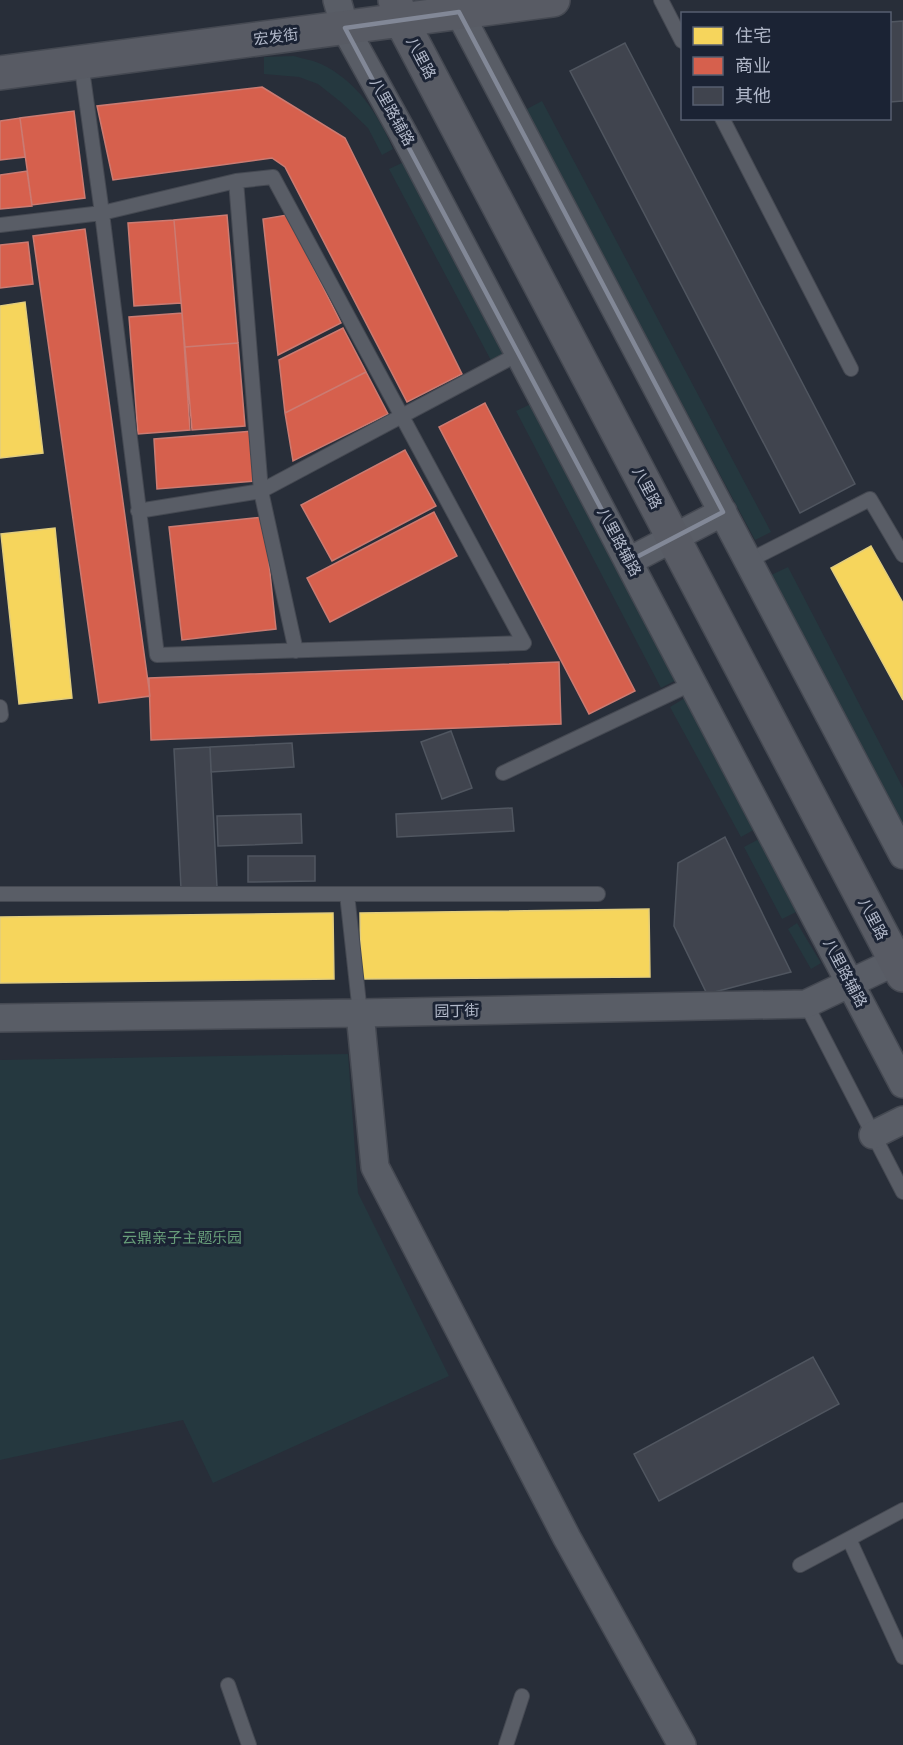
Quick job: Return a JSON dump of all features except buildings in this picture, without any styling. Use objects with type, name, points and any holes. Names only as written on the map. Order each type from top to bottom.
[{"type":"main road","name":"宏发街","points":[[0,73],[81,62],[341,14],[553,0]]},
{"type":"main road","name":"八里路","points":[[398,10],[673,538],[901,965]]},
{"type":"street","points":[[457,6],[903,855]]},
{"type":"street","name":"八里路辅路","points":[[341,14],[903,1084]]},
{"type":"street","points":[[629,561],[723,512]]},
{"type":"street","name":"园丁街","points":[[0,1018],[806,1004],[850,983],[901,965]]},
{"type":"street","points":[[360,1013],[375,1167],[567,1538],[682,1745]]},
{"type":"street","points":[[873,1135],[903,1120]]},
{"type":"lane","points":[[661,0],[681,39]]},
{"type":"lane","points":[[0,225],[102,213],[236,181],[273,177],[524,643],[157,655],[102,213],[81,62]]},
{"type":"lane","points":[[723,120],[850,369]]},
{"type":"lane","points":[[236,181],[261,491],[296,651]]},
{"type":"lane","points":[[138,510],[261,491],[520,353]]},
{"type":"lane","points":[[748,561],[870,499],[903,555]]},
{"type":"lane","points":[[503,773],[693,683]]},
{"type":"lane","points":[[0,894],[598,894]]},
{"type":"lane","points":[[347,894],[360,1013]]},
{"type":"lane","points":[[806,1004],[903,1192]]},
{"type":"lane","points":[[800,1565],[903,1510]]},
{"type":"lane","points":[[849,1539],[903,1657]]},
{"type":"lane","points":[[228,1685],[249,1745]]},
{"type":"lane","points":[[506,1745],[522,1696]]},
{"type":"highlighted area","points":[[459,12],[723,512],[629,561],[345,28]]},
{"type":"green space","points":[[294,56],[321,64],[334,71],[356,89],[373,111],[393,149],[382,155],[368,128],[318,84],[299,77],[264,74],[264,57]]},
{"type":"green space","points":[[542,101],[771,532],[755,540],[525,110]]},
{"type":"green space","points":[[406,161],[510,358],[494,366],[389,169]]},
{"type":"green space","points":[[533,403],[678,679],[661,688],[516,411]]},
{"type":"green space","points":[[788,567],[903,788],[903,838],[767,577]]},
{"type":"green space","points":[[685,698],[757,828],[741,837],[670,707]]},
{"type":"green space","points":[[759,839],[796,912],[782,919],[744,847]]},
{"type":"green space","points":[[797,923],[821,963],[811,969],[788,929]]},
{"type":"green space","name":"云鼎亲子主题乐园","points":[[348,1054],[358,1193],[449,1376],[213,1483],[183,1420],[0,1460],[0,1060]]}]
